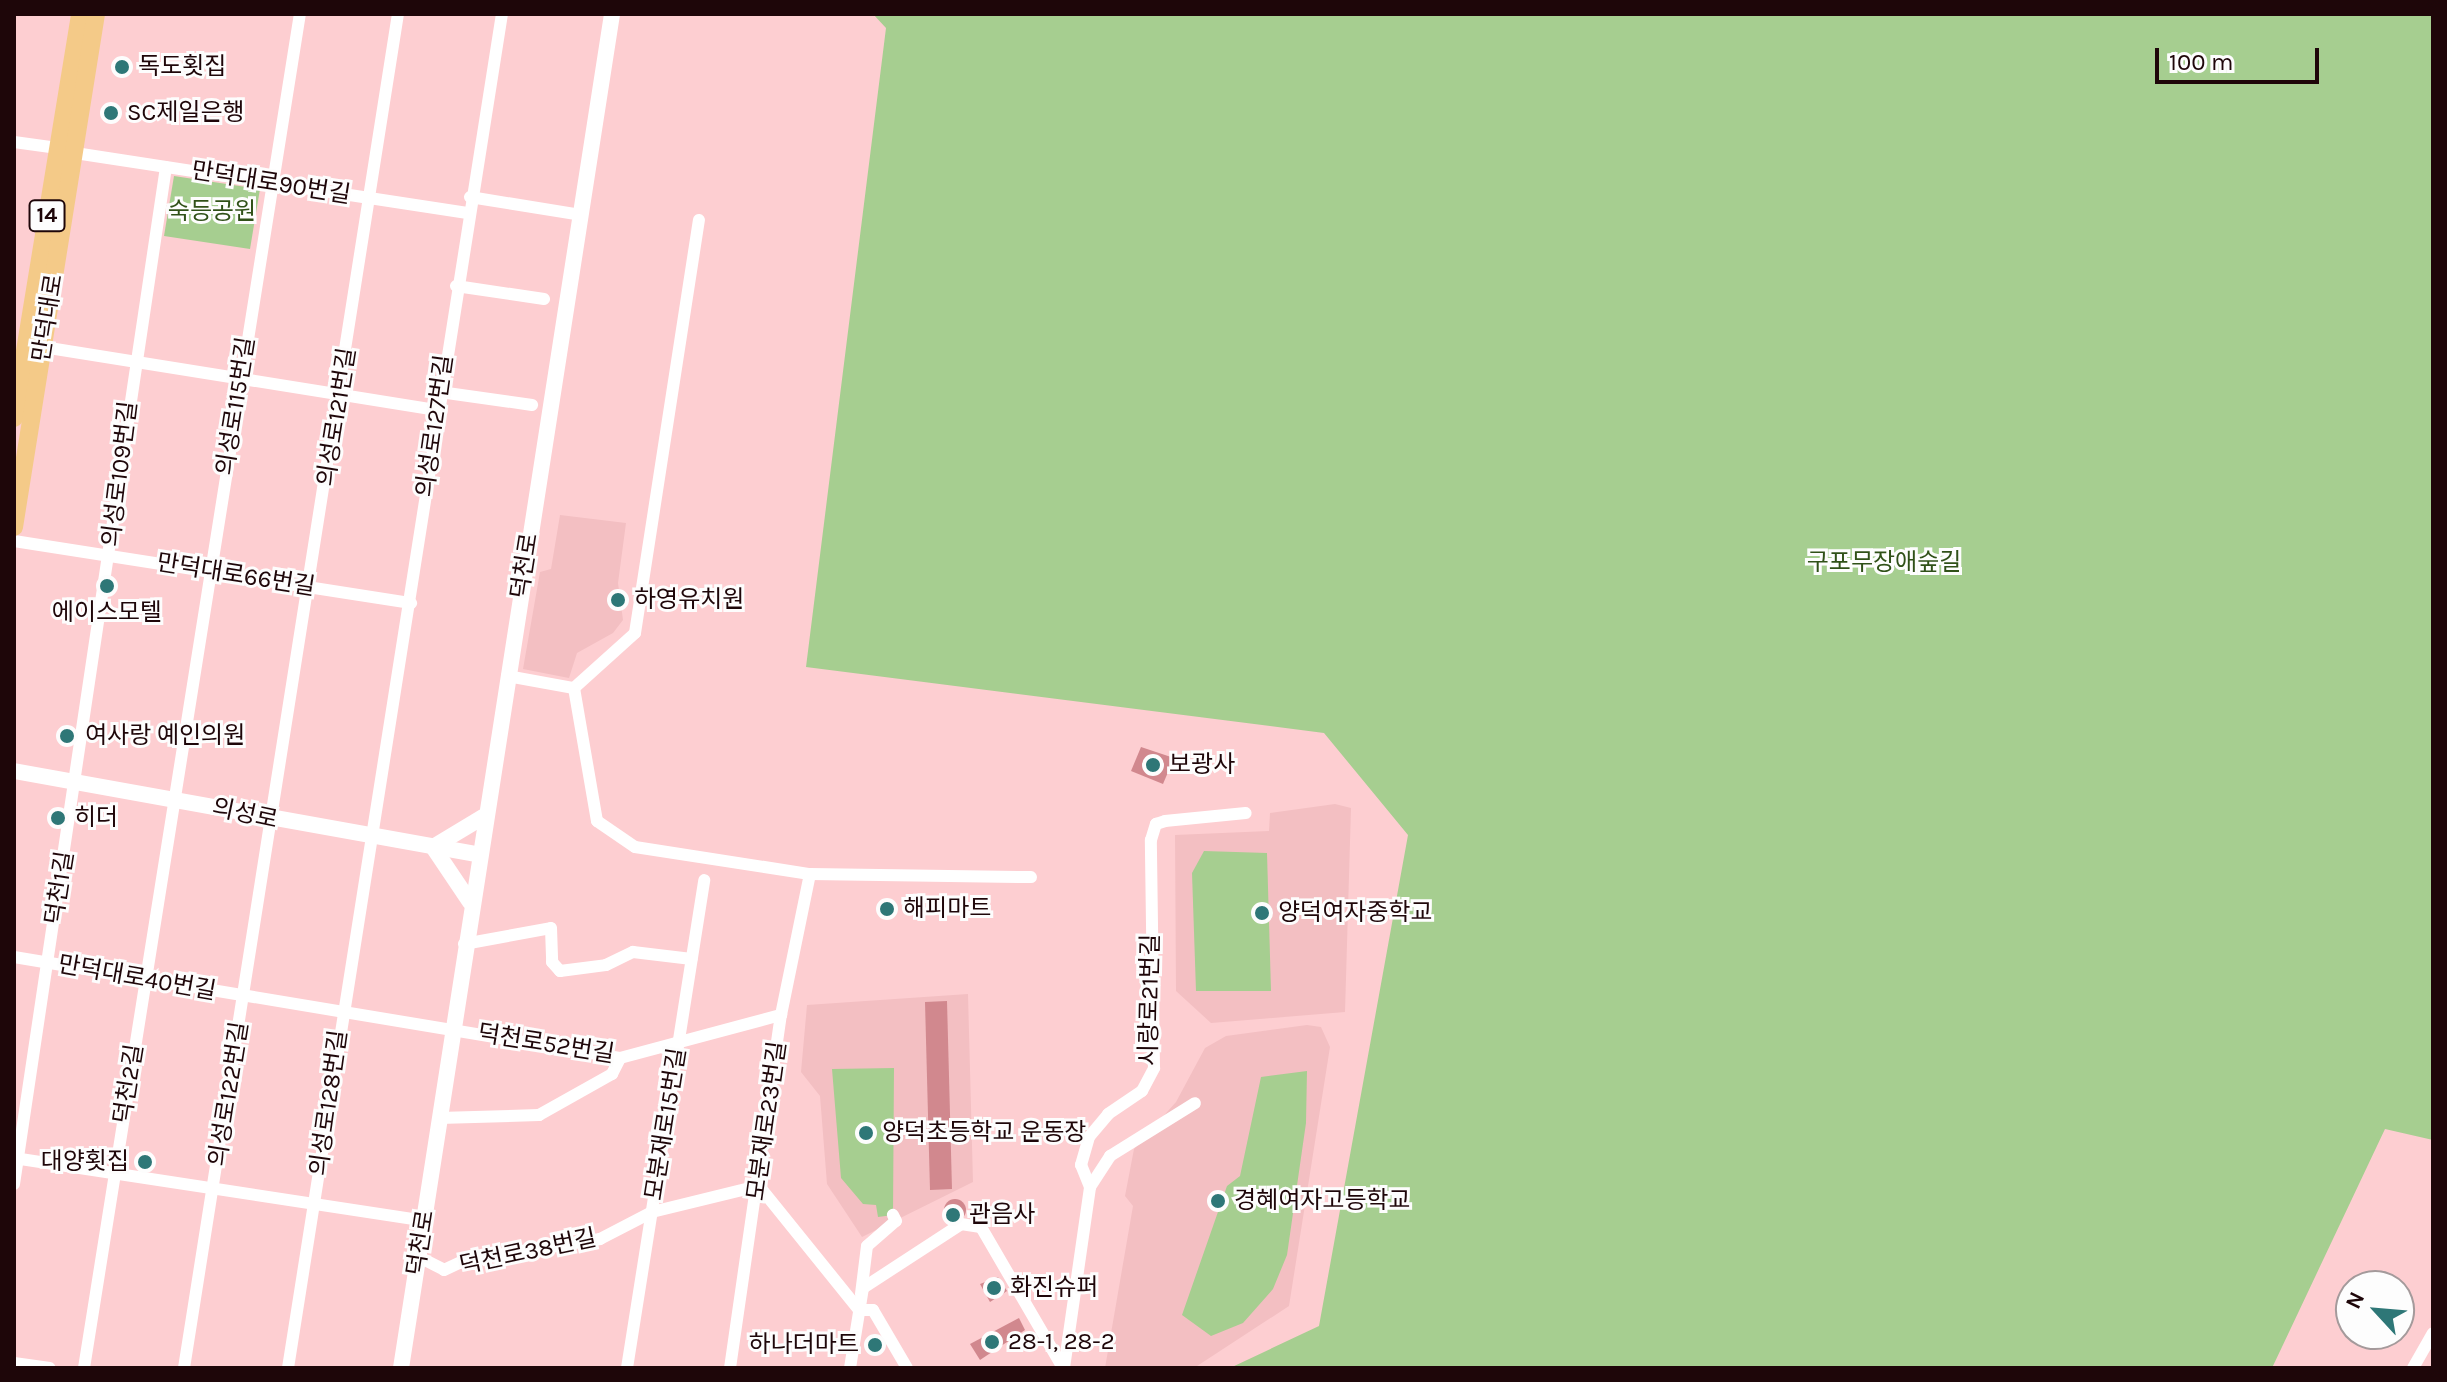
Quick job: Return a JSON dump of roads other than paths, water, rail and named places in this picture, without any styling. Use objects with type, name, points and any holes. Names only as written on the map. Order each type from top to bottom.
[{"type":"main road","name":"만덕대로","points":[[14,527],[43,347],[80,14]]},
{"type":"main road","name":"만덕대로","points":[[14,418],[96,14]]},
{"type":"main road","name":"덕천로","points":[[401,1368],[425,1221],[449,1029],[612,14]]},
{"type":"main road","name":"의성로","points":[[14,771],[174,799],[274,821],[477,854]]},
{"type":"main road","points":[[470,902],[433,847],[483,817]]},
{"type":"street","name":"의성로115번길","points":[[174,799],[300,14]]},
{"type":"street","name":"의성로121번길","points":[[274,821],[398,14]]},
{"type":"street","name":"의성로127번길","points":[[369,838],[411,603],[467,213],[502,14]]},
{"type":"street","name":"만덕대로90번길","points":[[14,142],[467,213]]},
{"type":"street","name":"의성로109번길","points":[[76,782],[135,361],[166,167]]},
{"type":"street","points":[[470,197],[581,215]]},
{"type":"street","points":[[574,688],[635,633],[699,220]]},
{"type":"street","points":[[456,286],[544,299]]},
{"type":"street","points":[[43,347],[437,410]]},
{"type":"street","points":[[440,392],[532,405]]},
{"type":"street","name":"만덕대로66번길","points":[[14,541],[411,603]]},
{"type":"street","points":[[507,676],[574,688]]},
{"type":"street","points":[[574,688],[597,821],[614,837],[635,847],[810,874],[1031,877]]},
{"type":"street","name":"덕천1길","points":[[14,1184],[76,782]]},
{"type":"street","name":"덕천2길","points":[[84,1368],[174,799]]},
{"type":"street","name":"시랑로21번길","points":[[1064,1368],[1090,1187],[1081,1165],[1089,1137],[1108,1114],[1142,1091],[1154,1068],[1151,840],[1156,824],[1246,813]]},
{"type":"street","name":"의성로122번길","points":[[184,1368],[244,996],[266,837],[274,821]]},
{"type":"street","name":"의성로128번길","points":[[288,1368],[369,838]]},
{"type":"street","name":"모분재로23번길","points":[[730,1368],[759,1186],[781,1015],[810,874]]},
{"type":"street","name":"모분재로15번길","points":[[627,1368],[704,880]]},
{"type":"street","points":[[464,944],[551,928],[552,962],[560,971],[606,965],[633,952],[692,959]]},
{"type":"street","name":"만덕대로40번길","points":[[14,957],[449,1029]]},
{"type":"street","name":"덕천로52번길","points":[[449,1029],[620,1058],[781,1015]]},
{"type":"street","points":[[439,1118],[539,1115],[612,1074],[620,1058]]},
{"type":"street","points":[[1090,1187],[1110,1156],[1195,1103]]},
{"type":"street","points":[[16,1158],[425,1221]]},
{"type":"street","points":[[759,1186],[859,1310]]},
{"type":"street","name":"덕천로38번길","points":[[419,1257],[444,1270],[465,1260],[600,1239],[652,1212],[759,1186]]},
{"type":"street","points":[[859,1310],[867,1246],[896,1221],[893,1215]]},
{"type":"street","points":[[850,1368],[863,1288],[961,1224],[981,1227],[1064,1368]]},
{"type":"street","points":[[859,1310],[873,1310],[907,1368]]},
{"type":"street","points":[[2413,1368],[2433,1333]]},
{"type":"street","points":[[14,1363],[50,1368]]},
{"type":"place","name":"독도횟집","points":[[122,67]]},
{"type":"place","name":"SC제일은행","points":[[111,113]]},
{"type":"place","name":"에이스모텔","points":[[107,586]]},
{"type":"place","name":"하영유치원","points":[[618,600]]},
{"type":"place","name":"여사랑 예인의원","points":[[67,736]]},
{"type":"place","name":"보광사","points":[[1153,765]]},
{"type":"place","name":"히더","points":[[58,818]]},
{"type":"place","name":"해피마트","points":[[887,909]]},
{"type":"place","name":"양덕여자중학교","points":[[1262,913]]},
{"type":"place","name":"양덕초등학교 운동장","points":[[866,1133]]},
{"type":"place","name":"대양횟집","points":[[145,1162]]},
{"type":"place","name":"경혜여자고등학교","points":[[1218,1201]]},
{"type":"place","name":"관음사","points":[[953,1215]]},
{"type":"place","name":"화진슈퍼","points":[[994,1288]]},
{"type":"place","name":"28-1, 28-2","points":[[992,1342]]},
{"type":"place","name":"하나더마트","points":[[875,1345]]},
{"type":"park label","name":"숙등공원","points":[[212,212]]},
{"type":"park label","name":"구포무장애숲길","points":[[1884,563]]}]
